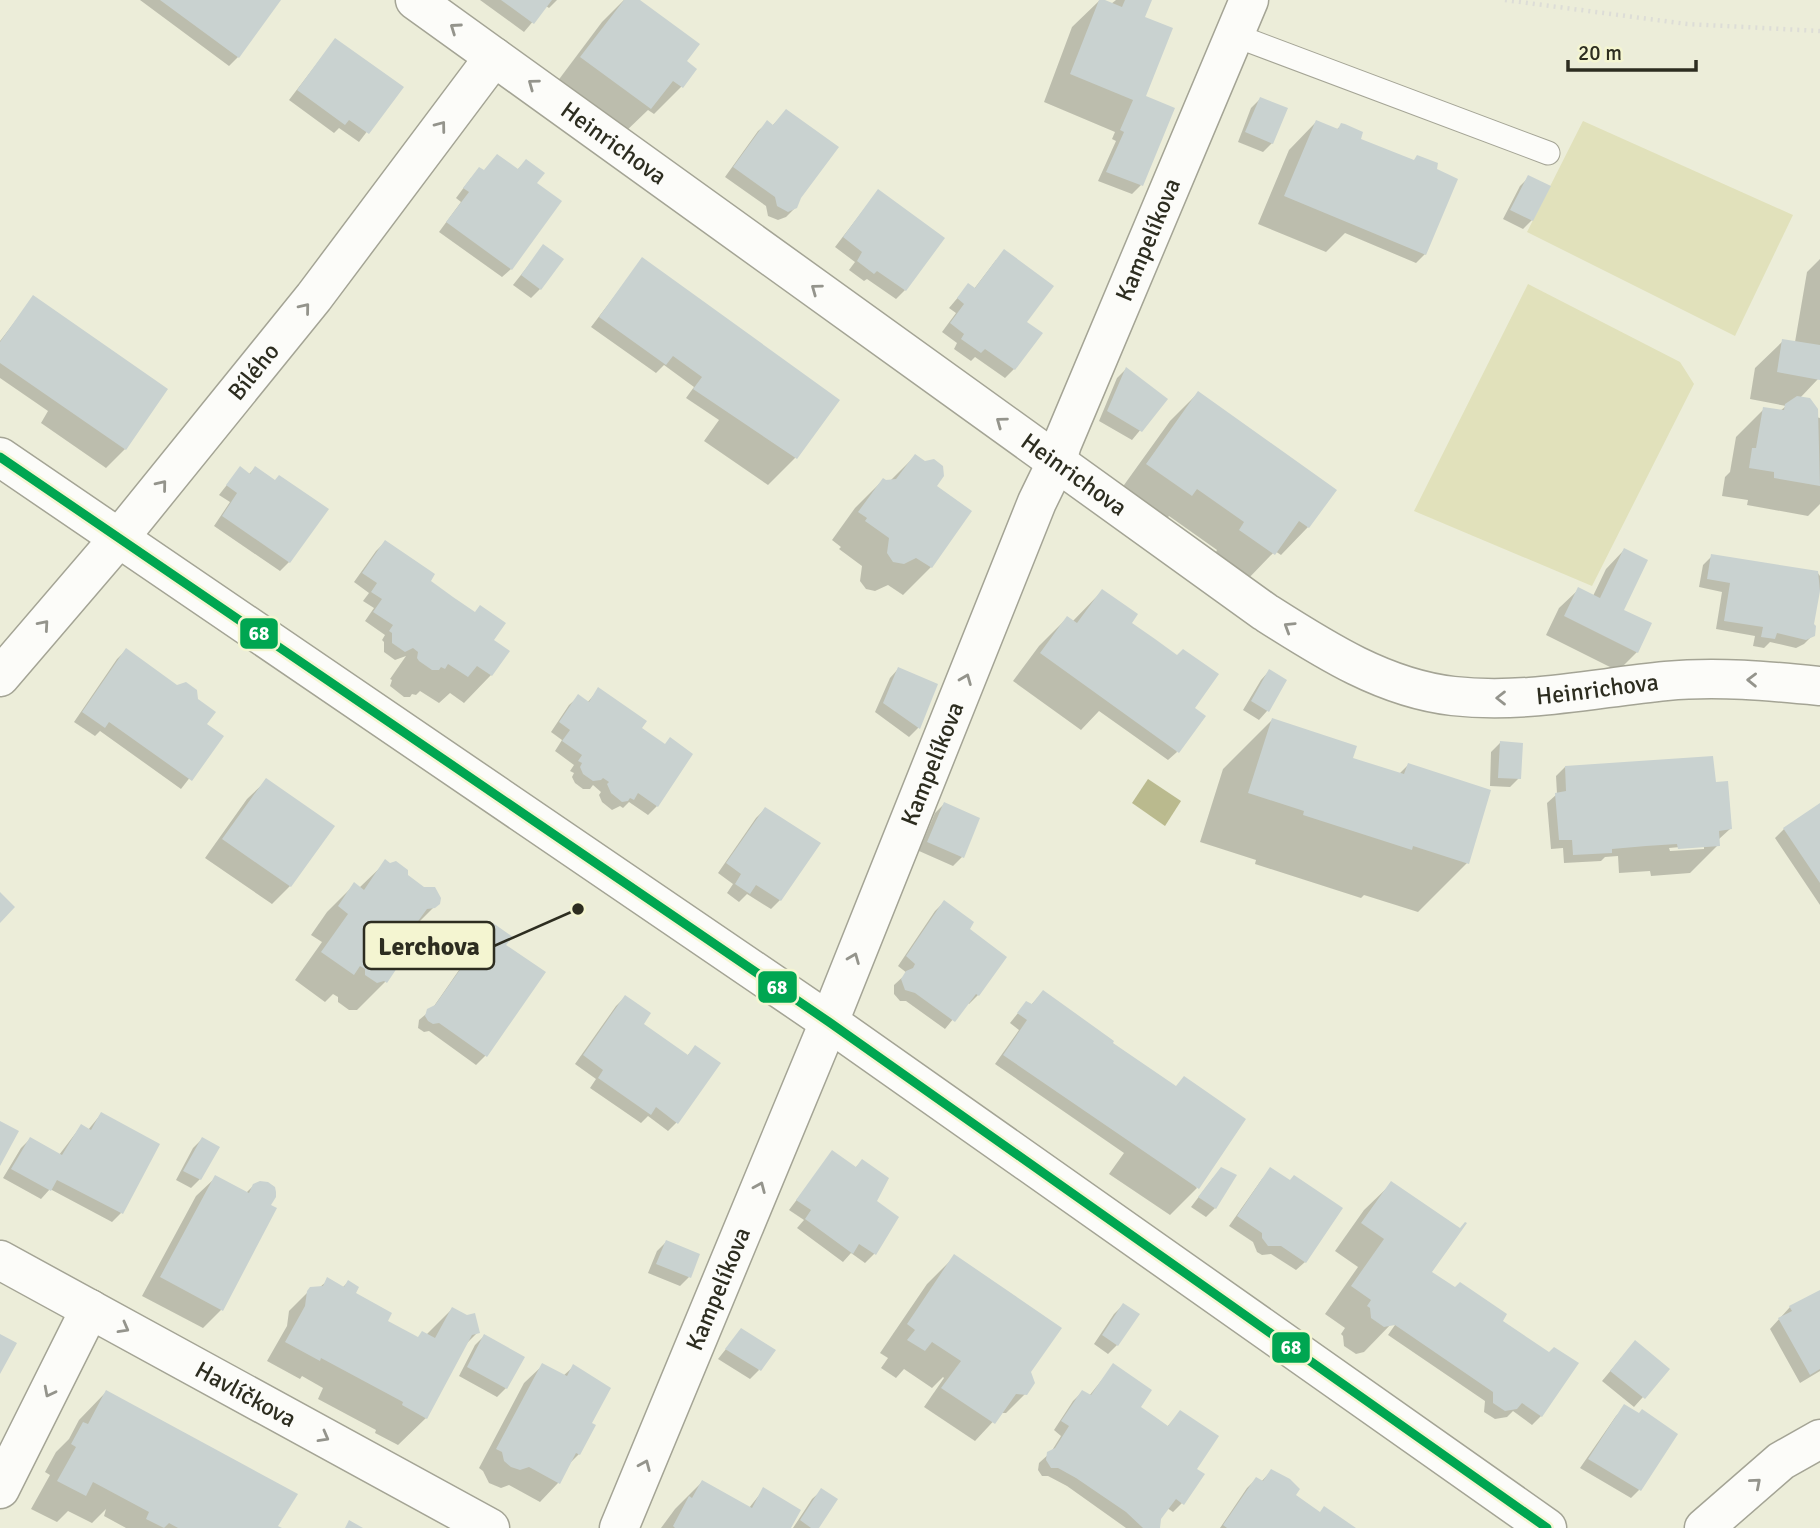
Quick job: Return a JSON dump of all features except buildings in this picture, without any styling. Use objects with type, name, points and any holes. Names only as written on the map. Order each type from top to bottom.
[{"type":"street","name":"Heinrichova","points":[[415,0],[1056,463],[1265,612],[1333,655],[1385,679],[1451,696],[1499,699],[1555,696],[1667,681],[1758,680],[1820,686]]},
{"type":"street","name":"Kampelíkova","points":[[618,1528],[829,1022],[1037,502],[1056,463],[1249,0]]},
{"type":"street","name":"Bílého","points":[[0,677],[119,538],[314,297],[494,57]]},
{"type":"street","points":[[0,457],[829,1022],[1547,1528]]},
{"type":"street","name":"Havlíčkova","points":[[0,1260],[491,1528]]},
{"type":"street","points":[[0,1489],[90,1309]]},
{"type":"street","points":[[1704,1528],[1781,1461],[1820,1439]]},
{"type":"lane","points":[[1234,35],[1548,153]]},
{"type":"path","points":[[1505,0],[1687,24],[1820,31]]},
{"type":"shaded area","points":[[1583,121],[1793,215],[1735,336],[1527,232]]},
{"type":"shaded area","points":[[1528,284],[1680,362],[1694,384],[1592,586],[1414,511]]},
{"type":"shaded area","points":[[1148,779],[1181,801],[1165,826],[1132,803]]},
{"type":"transit line","name":"68","points":[[0,457],[829,1022],[1547,1528]]},
{"type":"place","name":"Lerchova","points":[[578,909]]}]
